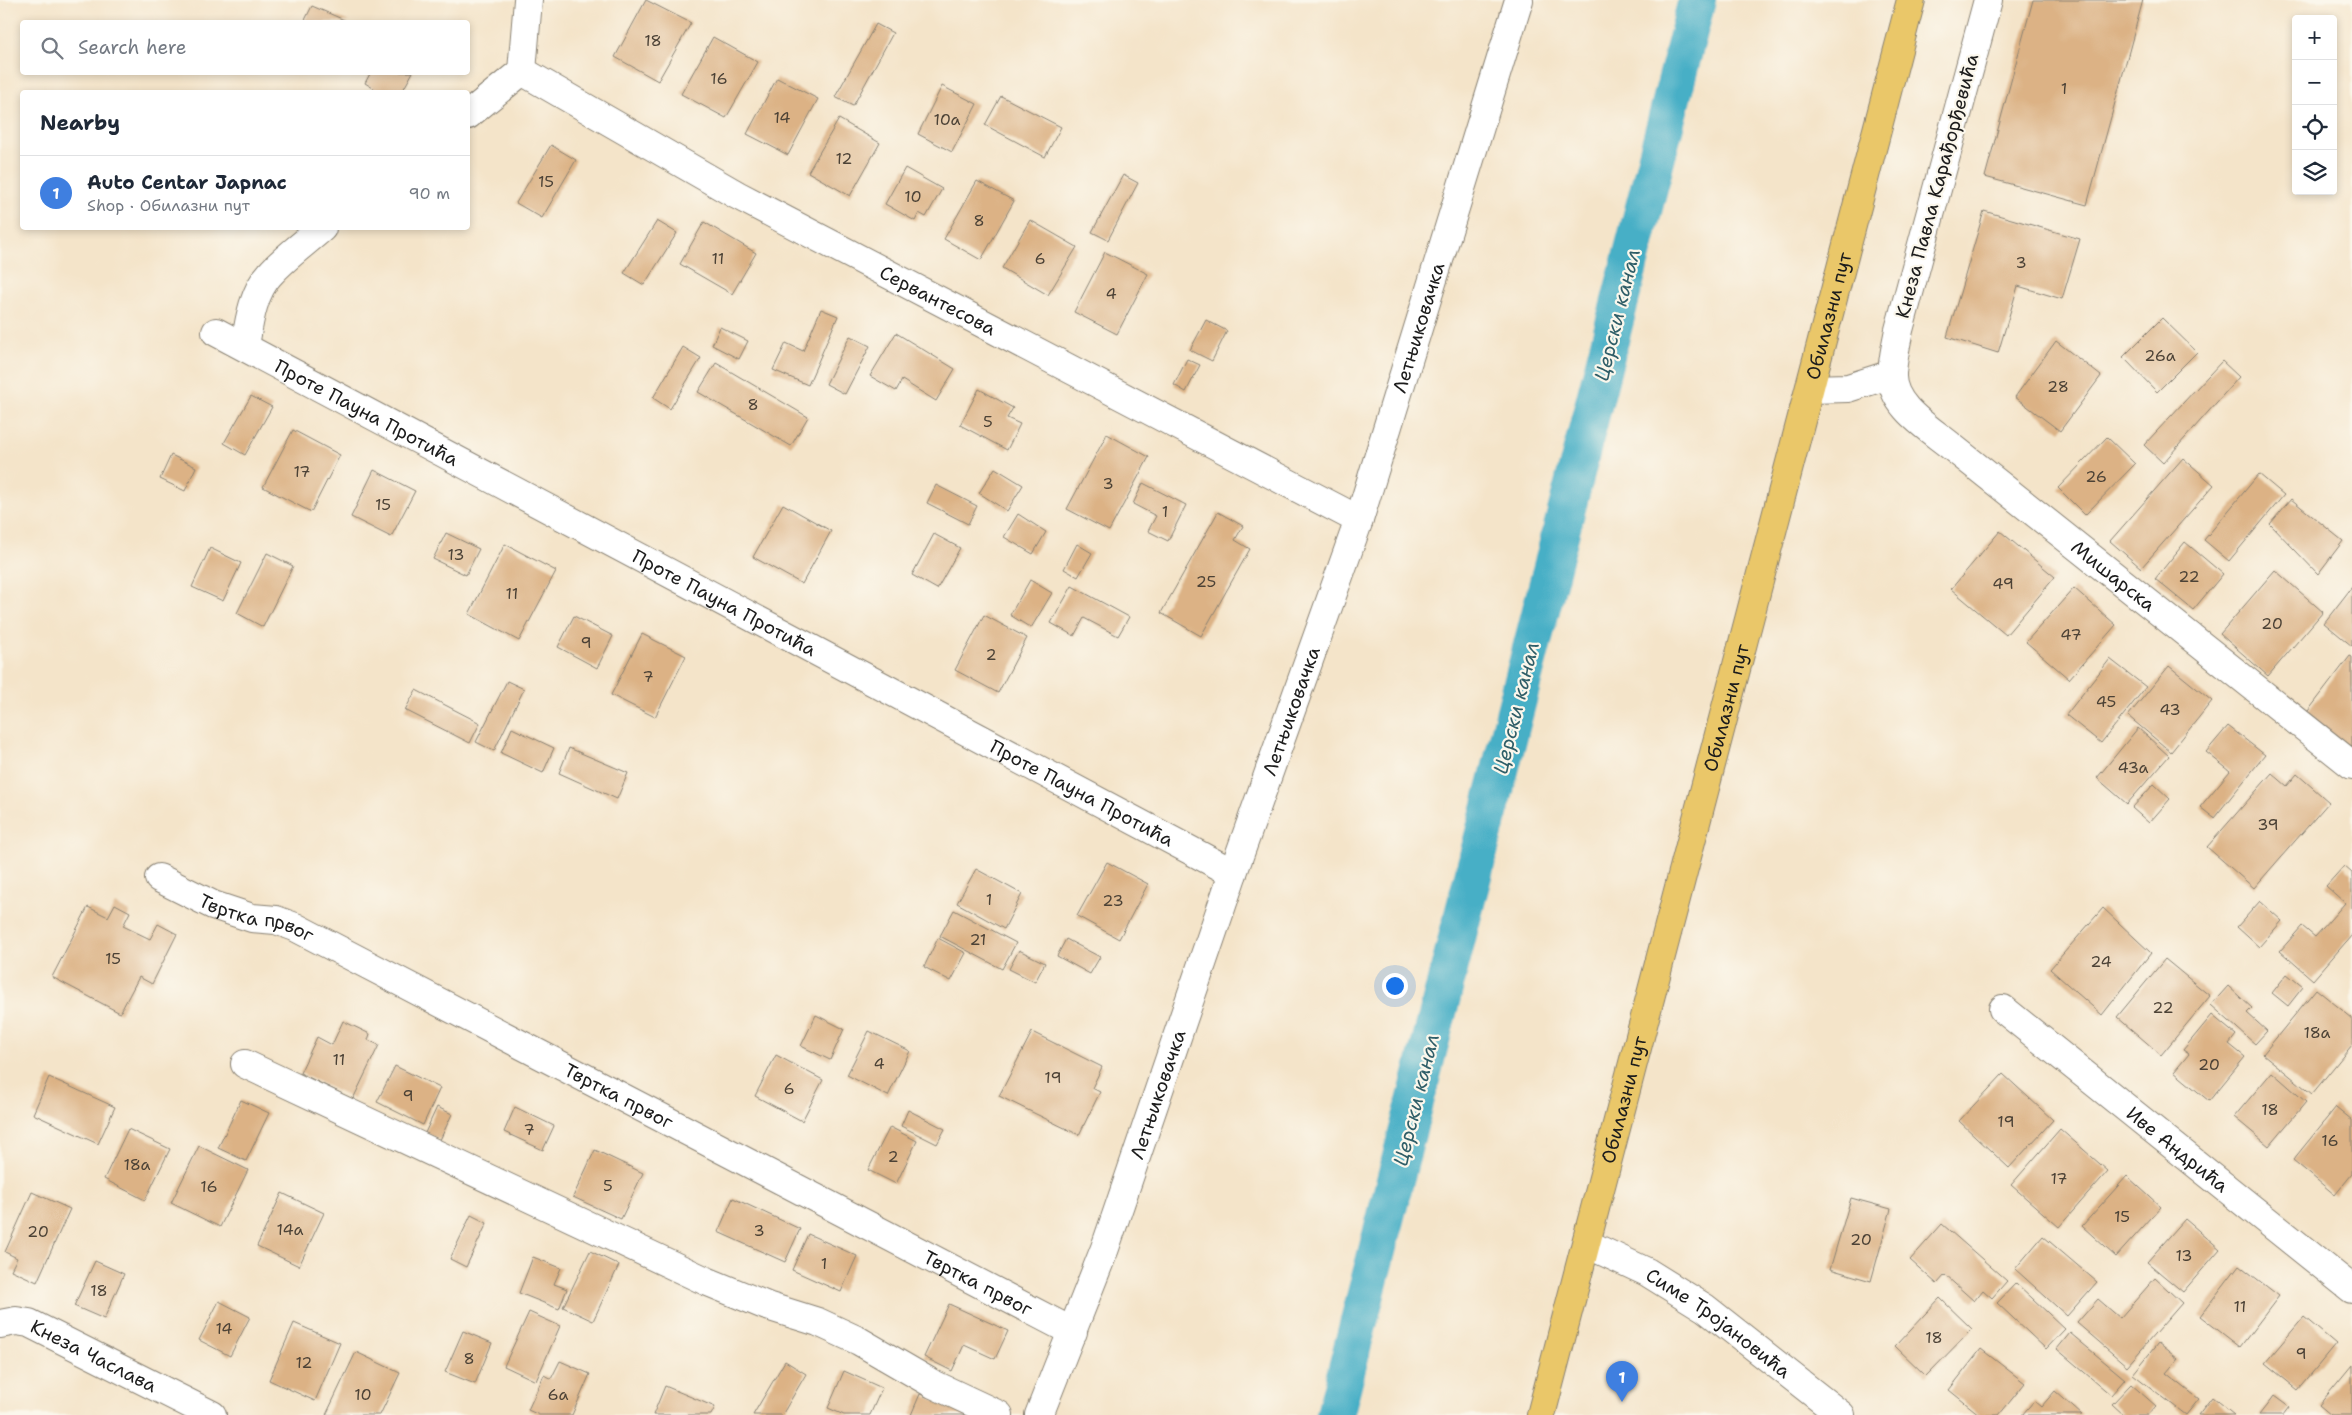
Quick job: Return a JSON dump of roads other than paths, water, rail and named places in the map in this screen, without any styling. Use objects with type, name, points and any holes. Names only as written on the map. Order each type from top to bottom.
[{"type":"main road","name":"Обилазни пут","points":[[1542,1415],[1911,0]]},
{"type":"street","points":[[470,113],[522,71],[528,0]]},
{"type":"street","name":"Летњиковачка","points":[[1039,1415],[1106,1248],[1233,873],[1359,520],[1519,0]]},
{"type":"street","name":"Кнеза Павла Карађорђевића","points":[[1892,374],[1906,302],[1988,0]]},
{"type":"street","name":"Сервантесова","points":[[522,71],[737,195],[1359,520]]},
{"type":"street","points":[[245,346],[251,313],[260,290],[269,275],[320,230]]},
{"type":"street","name":"Проте Пауна Протића","points":[[216,332],[1233,873]]},
{"type":"street","points":[[1810,389],[1848,388],[1892,374]]},
{"type":"street","name":"Мишарска","points":[[1892,374],[1899,399],[1913,414],[2352,765]]},
{"type":"street","name":"Твртка првог","points":[[159,878],[213,905],[252,918],[276,920],[295,927],[1073,1332]]},
{"type":"street","name":"Иве Андрића","points":[[2003,1008],[2352,1289]]},
{"type":"street","points":[[245,1064],[706,1281],[767,1306],[818,1322],[859,1341],[933,1384],[998,1415]]},
{"type":"street","name":"Симе Тројановића","points":[[1587,1244],[1647,1272],[1705,1308],[1841,1415]]},
{"type":"street","name":"Кнеза Часлава","points":[[0,1324],[16,1321],[29,1323],[212,1415]]},
{"type":"waterway","name":"Церски канал","points":[[1335,1415],[1697,0]]},
{"type":"place","name":"Auto Centar Japnac","points":[[1622,1402]]}]
